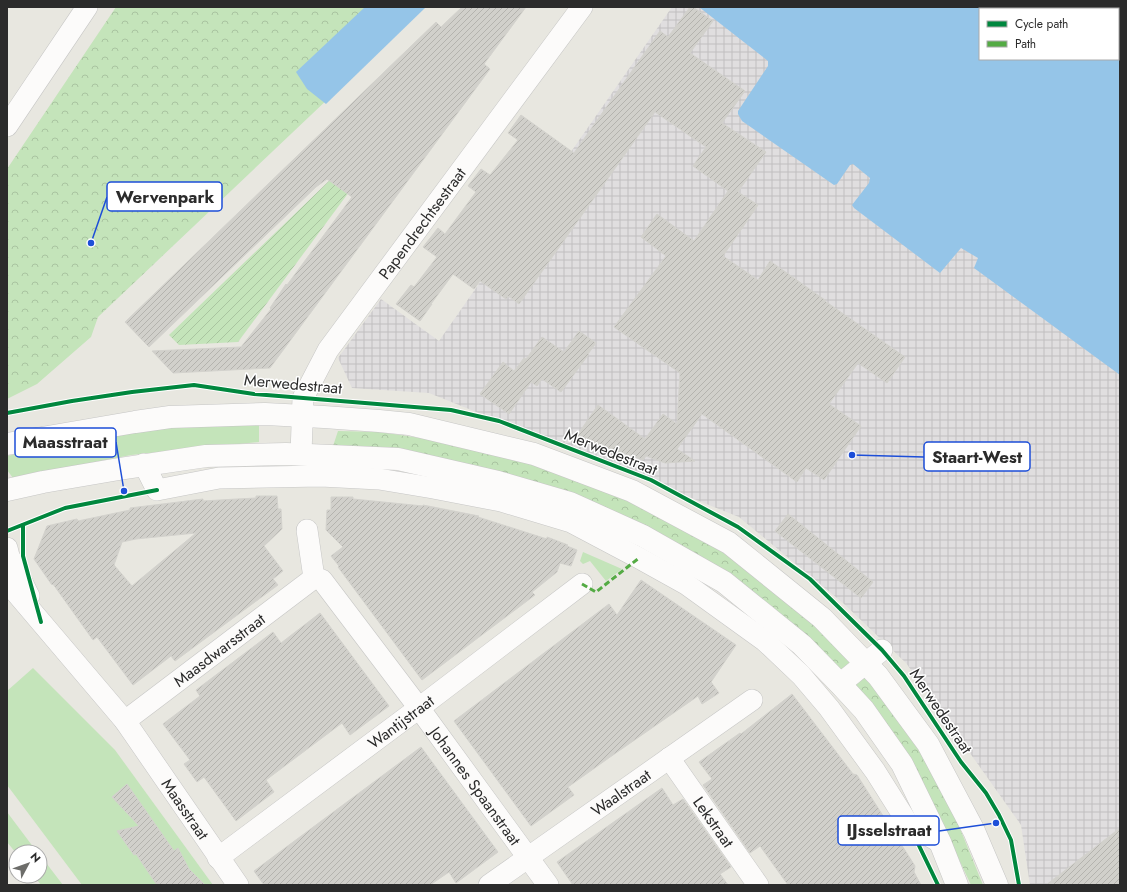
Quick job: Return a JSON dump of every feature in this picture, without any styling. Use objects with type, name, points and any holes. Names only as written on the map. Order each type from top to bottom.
[{"type":"main road","name":"Merwedestraat","points":[[7,444],[170,417],[265,414],[379,421],[409,424],[534,454],[632,491],[729,543],[822,618],[874,657],[878,676],[928,744],[974,831],[997,885]]},
{"type":"main road","points":[[7,493],[43,482],[144,464],[206,456],[301,454],[398,459],[498,482],[570,502],[643,536],[724,582],[802,645],[864,710],[902,764],[940,842],[957,885]]},
{"type":"street","points":[[7,126],[87,7]]},
{"type":"street","name":"Papendrechtsestraat","points":[[301,454],[303,398],[328,350],[582,7]]},
{"type":"street","points":[[144,464],[157,490],[219,478],[321,476],[379,479],[501,501],[570,522],[640,558],[686,584],[765,641],[801,675],[829,708],[874,771],[909,825],[940,842]]},
{"type":"street","points":[[307,530],[314,578]]},
{"type":"street","name":"Maasstraat","points":[[7,548],[9,556],[41,622]]},
{"type":"street","name":"Johannes Spaanstraat","points":[[314,578],[322,580],[419,708],[548,885]]},
{"type":"street","name":"Maasdwarsstraat","points":[[125,721],[314,578]]},
{"type":"street","name":"Maasstraat","points":[[7,582],[125,721],[238,885]]},
{"type":"street","name":"Wantijstraat","points":[[218,858],[582,584]]},
{"type":"street","points":[[840,684],[874,657]]},
{"type":"street","name":"Waalstraat","points":[[490,885],[752,700]]},
{"type":"street","name":"Lekstraat","points":[[669,758],[758,885]]},
{"type":"shaded area","points":[[672,7],[706,7],[1120,283],[1120,885],[1030,885],[1021,825],[906,663],[843,603],[739,517],[429,393],[352,388],[338,358],[381,299],[439,341]]},
{"type":"green space","points":[[116,7],[425,7],[98,317],[91,337],[37,384],[7,384],[7,169]]},
{"type":"green space","points":[[384,128],[392,134],[238,342],[179,345],[169,335]]},
{"type":"green space","points":[[7,384],[37,384],[7,399]]},
{"type":"green space","points":[[259,424],[259,442],[131,455],[13,478],[7,470],[7,456],[71,442],[164,428]]},
{"type":"green space","points":[[338,431],[380,432],[427,439],[498,454],[615,492],[735,557],[841,643],[931,767],[961,831],[983,885],[971,885],[926,790],[832,662],[773,607],[706,562],[635,522],[331,452]]},
{"type":"green space","points":[[583,552],[622,569],[606,581],[590,561],[583,564],[580,561]]},
{"type":"green space","points":[[33,668],[115,750],[213,885],[82,885],[7,785],[7,691]]},
{"type":"green space","points":[[7,812],[31,844],[9,844],[7,842]]},
{"type":"green space","points":[[48,865],[63,885],[40,884],[48,884]]},
{"type":"water","points":[[365,7],[426,7],[326,104],[307,89],[296,72]]},
{"type":"water","points":[[699,7],[1120,7],[1120,375],[974,268],[978,258],[961,248],[940,273],[854,208],[852,205],[869,183],[870,178],[853,164],[850,165],[837,184],[834,185],[742,121],[738,111],[768,66],[768,61]]},
{"type":"building","points":[[462,7],[526,7],[484,64],[490,69],[270,368],[173,373],[152,351],[241,347],[271,309],[270,308],[286,284],[287,285],[352,197],[327,179],[316,187],[149,347],[125,322],[436,22],[441,27]]},
{"type":"building","points":[[690,7],[693,7],[713,21],[690,53],[745,91],[722,123],[766,152],[738,192],[758,205],[723,256],[758,280],[770,261],[905,357],[887,383],[858,363],[829,404],[861,426],[824,480],[806,468],[797,482],[702,414],[677,449],[695,461],[665,463],[646,456],[643,460],[576,437],[598,405],[645,439],[663,414],[677,424],[680,373],[614,327],[666,256],[641,237],[657,214],[694,241],[728,191],[693,166],[706,147],[655,112],[519,304],[508,296],[506,299],[480,281],[474,289],[453,274],[420,321],[396,304],[411,285],[414,287],[437,257],[423,247],[438,228],[445,234],[476,192],[468,186],[481,169],[490,175],[518,140],[508,133],[521,115],[574,153],[660,31],[668,37]]},
{"type":"building","points":[[579,331],[596,343],[561,392],[542,379],[537,386],[531,382],[509,414],[480,394],[503,362],[514,371],[524,358],[526,359],[542,337],[564,352]]},
{"type":"building","points":[[256,496],[277,496],[278,509],[281,509],[282,529],[264,546],[283,571],[273,579],[278,585],[175,661],[171,656],[133,685],[97,637],[93,640],[34,559],[47,526],[130,510],[130,508],[203,499],[203,501],[256,498]],"holes":[[[196,533],[132,586],[114,565],[122,542],[136,539]]]},
{"type":"building","points":[[331,497],[353,497],[353,499],[423,505],[479,516],[478,517],[547,539],[547,537],[577,550],[571,566],[560,563],[557,572],[532,592],[535,595],[422,680],[331,556],[343,547],[326,530],[327,510],[331,510]]},
{"type":"building","points":[[788,514],[873,582],[861,598],[775,531]]},
{"type":"building","points":[[641,580],[736,645],[711,682],[719,693],[702,704],[698,696],[613,755],[568,787],[574,795],[531,826],[454,721],[609,604],[617,615]]},
{"type":"building","points":[[320,613],[389,706],[350,735],[342,723],[266,780],[274,792],[236,821],[204,777],[197,782],[184,764],[190,760],[163,724],[200,696],[196,690],[273,632],[281,643]]},
{"type":"building","points":[[792,694],[853,774],[857,775],[915,866],[914,872],[921,885],[788,885],[760,846],[750,853],[703,785],[712,779],[699,762],[740,733],[741,734]]},
{"type":"building","points":[[421,747],[498,852],[456,883],[449,872],[430,885],[264,885],[254,871]]},
{"type":"building","points":[[127,784],[174,851],[178,848],[189,869],[205,885],[157,885],[136,854],[134,855],[117,831],[139,826],[112,797]]},
{"type":"building","points":[[662,788],[673,805],[683,799],[731,867],[720,874],[728,885],[573,885],[557,862]]},
{"type":"building","points":[[1120,828],[1120,885],[1046,885]]},
{"type":"marked path","points":[[582,584],[596,592],[639,558]]},
{"type":"cycle path","points":[[7,413],[132,392],[194,385],[254,394],[451,410],[499,421],[651,480],[738,527],[810,579],[882,650],[904,676],[961,762],[986,793],[999,815],[1011,840],[1019,885]]},
{"type":"cycle path","points":[[7,531],[65,508],[157,490]]},
{"type":"cycle path","points":[[23,525],[23,556],[41,622]]},
{"type":"cycle path","points":[[909,825],[938,885]]},
{"type":"place","name":"Wervenpark","points":[[91,243]]},
{"type":"place","name":"Staart-West","points":[[852,455]]},
{"type":"place","name":"Maasstraat","points":[[124,491]]},
{"type":"place","name":"IJsselstraat","points":[[996,823]]}]
